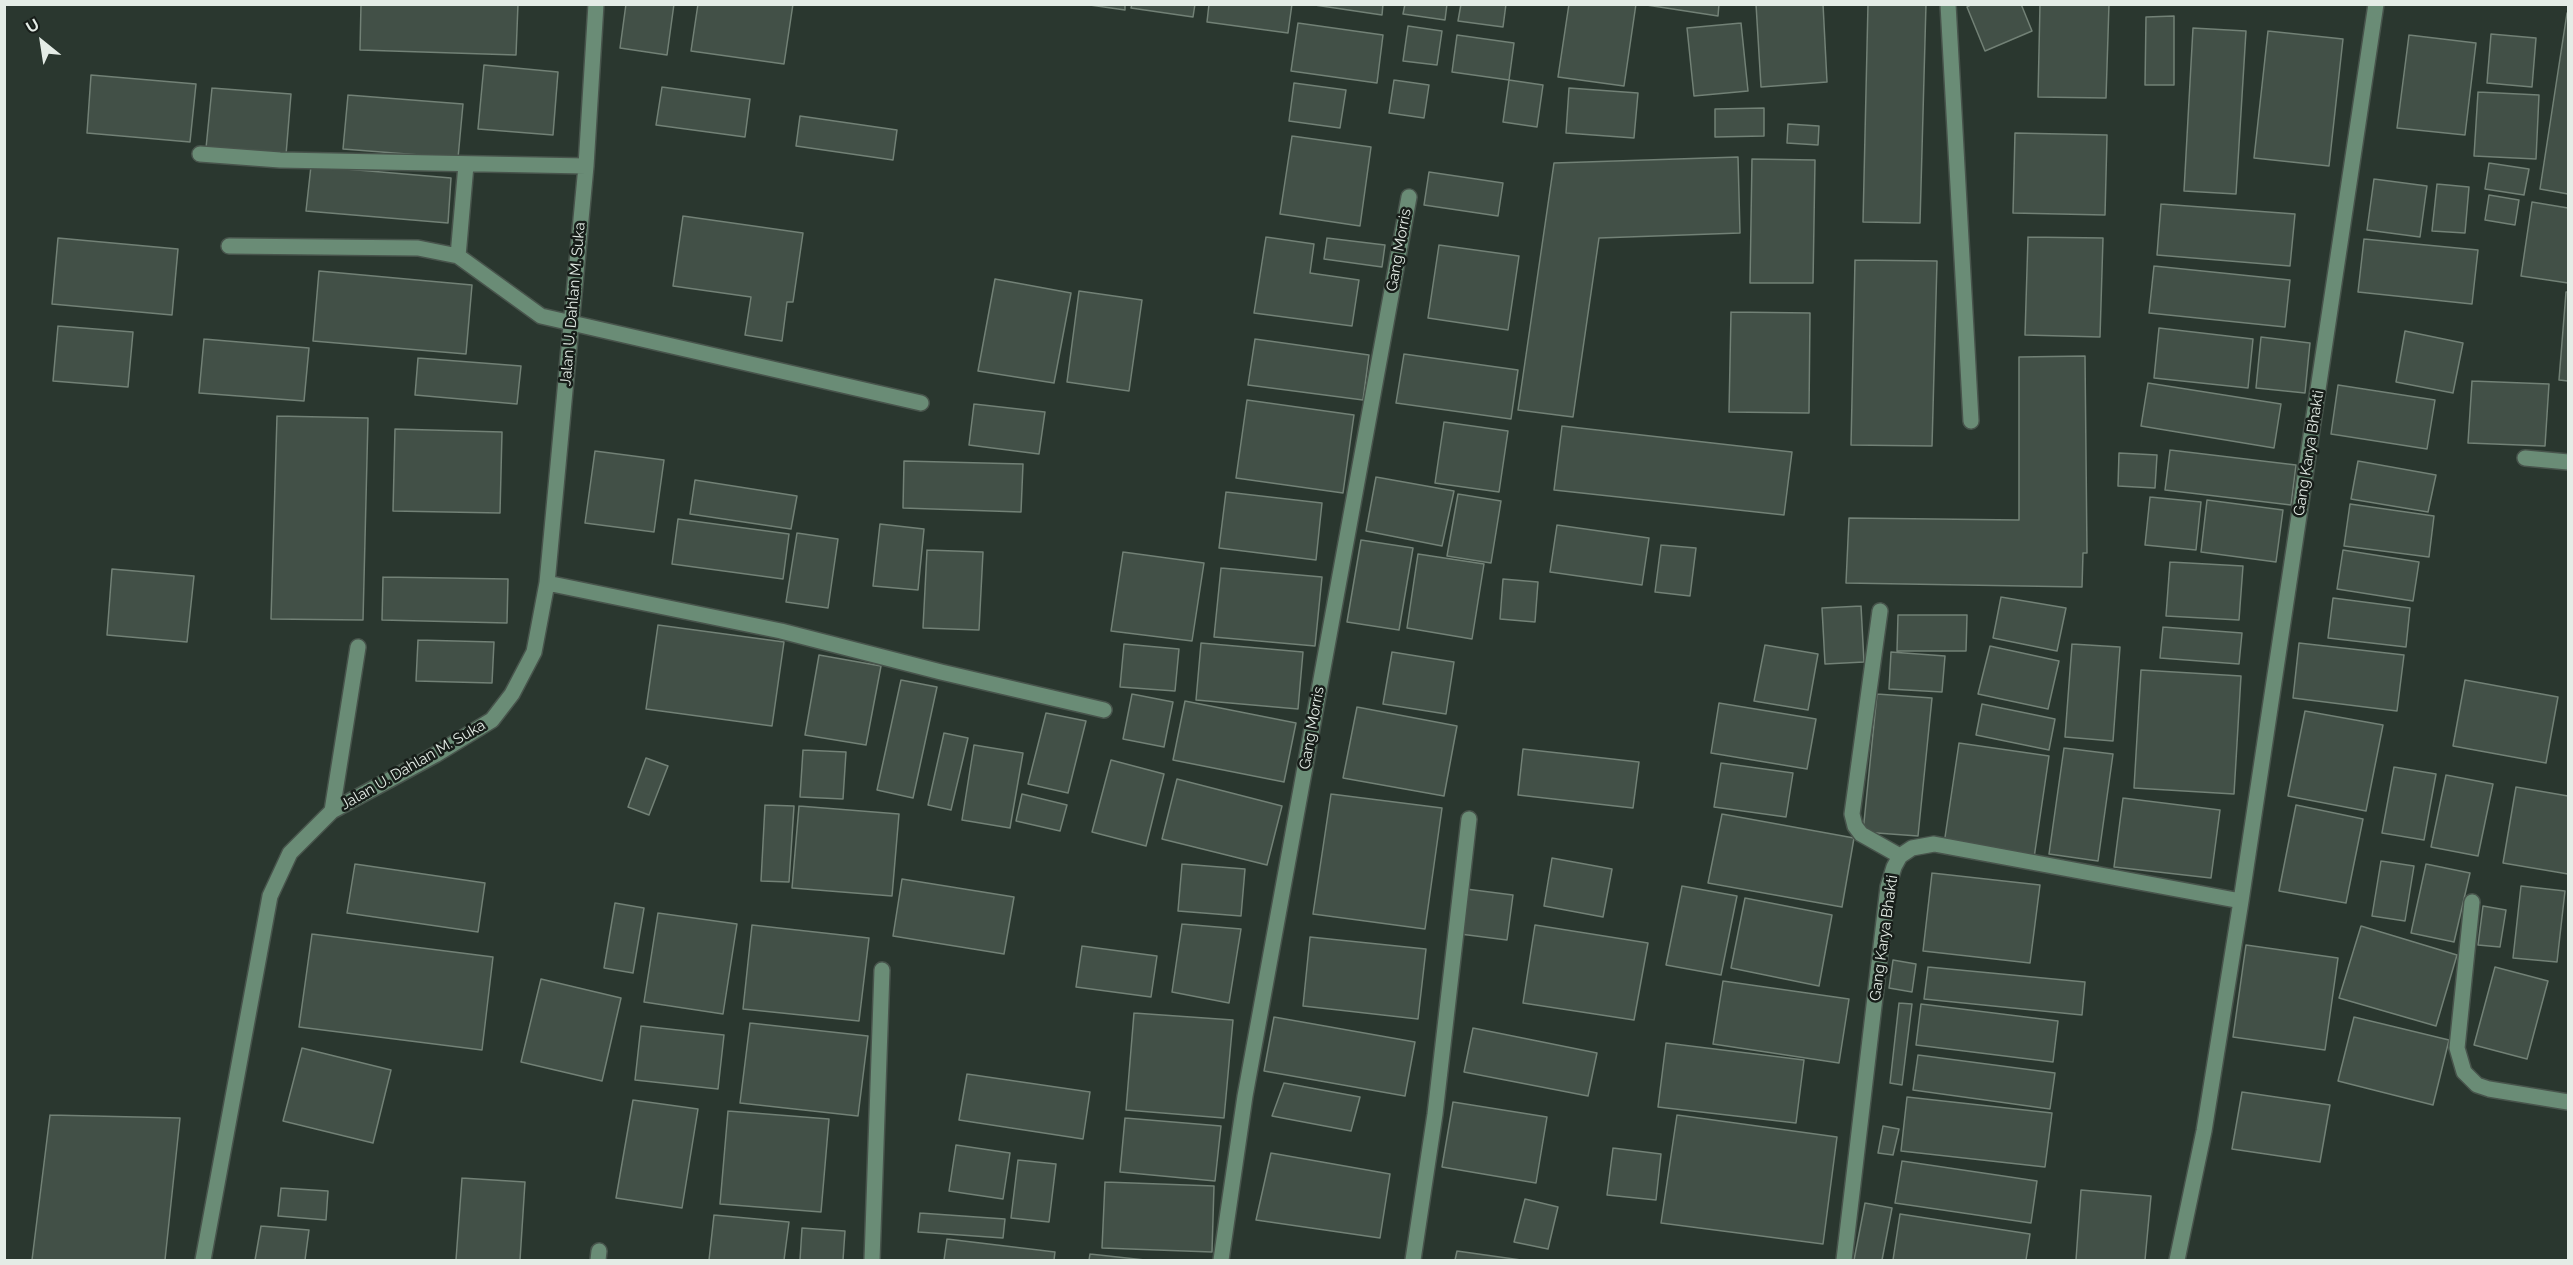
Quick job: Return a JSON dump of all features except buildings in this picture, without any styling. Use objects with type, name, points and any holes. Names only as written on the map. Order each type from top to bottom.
[{"type":"street","name":"Jalan U. Dahlan M. Suka","points":[[203,1260],[270,896],[290,853],[332,811],[435,755],[492,720],[512,694],[534,652],[547,583],[586,166],[596,4]]},
{"type":"street","points":[[1948,4],[1971,421]]},
{"type":"street","name":"Gang Karya Bhakti","points":[[2177,1260],[2204,1131],[2241,901],[2376,4]]},
{"type":"street","points":[[200,154],[280,160],[586,166]]},
{"type":"street","points":[[458,256],[466,165]]},
{"type":"street","name":"Gang Morris","points":[[1221,1260],[1245,1096],[1409,197]]},
{"type":"street","points":[[229,246],[418,248],[458,256],[541,316],[921,403]]},
{"type":"street","points":[[2525,458],[2568,462]]},
{"type":"street","points":[[547,583],[781,631],[941,672],[1104,710]]},
{"type":"street","points":[[1880,611],[1852,814],[1855,826],[1861,834],[1900,856]]},
{"type":"street","points":[[332,811],[358,647]]},
{"type":"street","points":[[1413,1260],[1435,1114],[1469,819]]},
{"type":"street","name":"Gang Karya Bhakti","points":[[1844,1260],[1888,887],[1900,856],[1912,848],[1934,844],[2241,901]]},
{"type":"street","points":[[2472,902],[2457,1048],[2464,1072],[2477,1085],[2483,1087],[2568,1102]]},
{"type":"street","points":[[872,1260],[882,970]]}]
